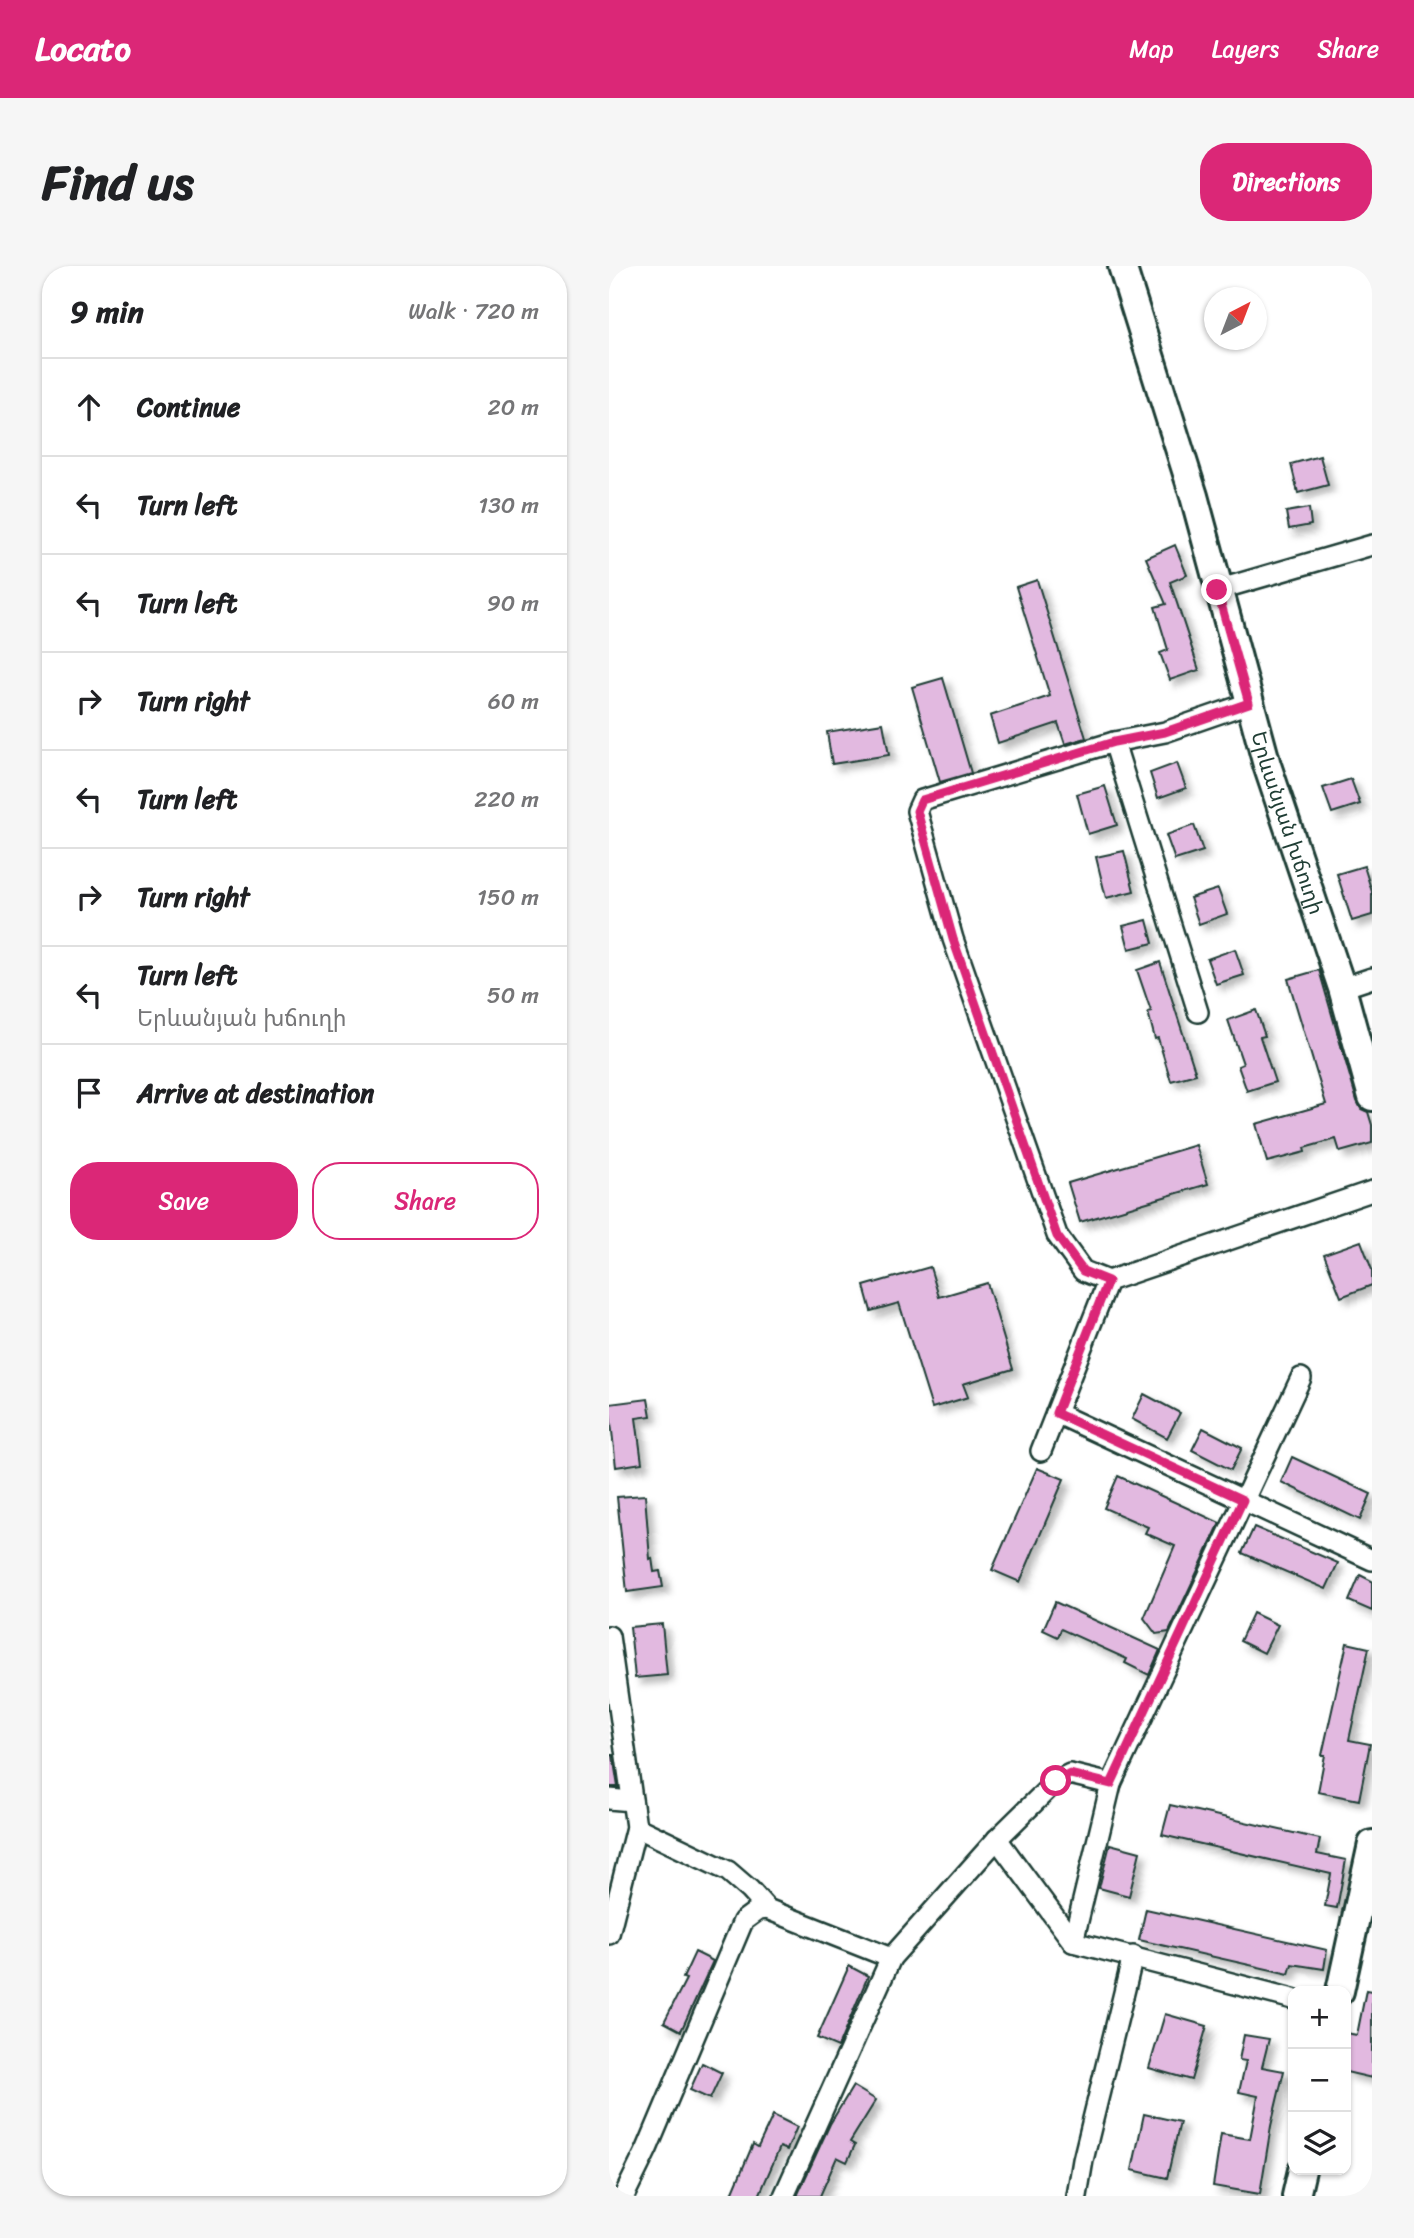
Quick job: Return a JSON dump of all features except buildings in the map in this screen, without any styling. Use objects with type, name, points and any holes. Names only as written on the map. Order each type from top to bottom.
[{"type":"main road","name":"Երևանյան խճուղի","points":[[1122,266],[1193,496],[1267,765],[1342,988],[1372,1097]]},
{"type":"main road","points":[[1342,1986],[1371,1850]]},
{"type":"main road","points":[[1296,2196],[1301,2175]]},
{"type":"street","points":[[1217,590],[1372,545]]},
{"type":"street","points":[[1249,703],[1165,732],[1114,742],[922,800],[917,811],[953,939],[1057,1236],[1083,1271],[1108,1281],[1372,1191]]},
{"type":"street","points":[[1114,742],[1198,1013]]},
{"type":"street","points":[[1342,988],[1372,978]]},
{"type":"street","points":[[1041,1451],[1108,1281]]},
{"type":"street","points":[[1073,1942],[1111,1784],[1301,1378]]},
{"type":"street","points":[[1056,1413],[1372,1560]]},
{"type":"street","points":[[609,1636],[636,1827],[609,1934]]},
{"type":"street","points":[[783,2196],[891,1958],[997,1839],[1056,1781],[1070,1774],[1111,1784]]},
{"type":"street","points":[[609,1799],[632,1801]]},
{"type":"street","points":[[636,1827],[728,1871],[767,1909],[891,1958]]},
{"type":"street","points":[[997,1839],[1073,1942],[1288,1998]]},
{"type":"street","points":[[624,2196],[647,2149],[743,1921],[758,1910],[767,1909]]},
{"type":"street","points":[[1077,2196],[1083,2160],[1133,1956]]},
{"type":"route","points":[[1056,1781],[1070,1774],[1111,1784],[1243,1500],[1056,1413],[1108,1281],[1083,1271],[1057,1236],[953,939],[917,811],[922,800],[1114,742],[1165,732],[1249,703],[1217,590]]}]
